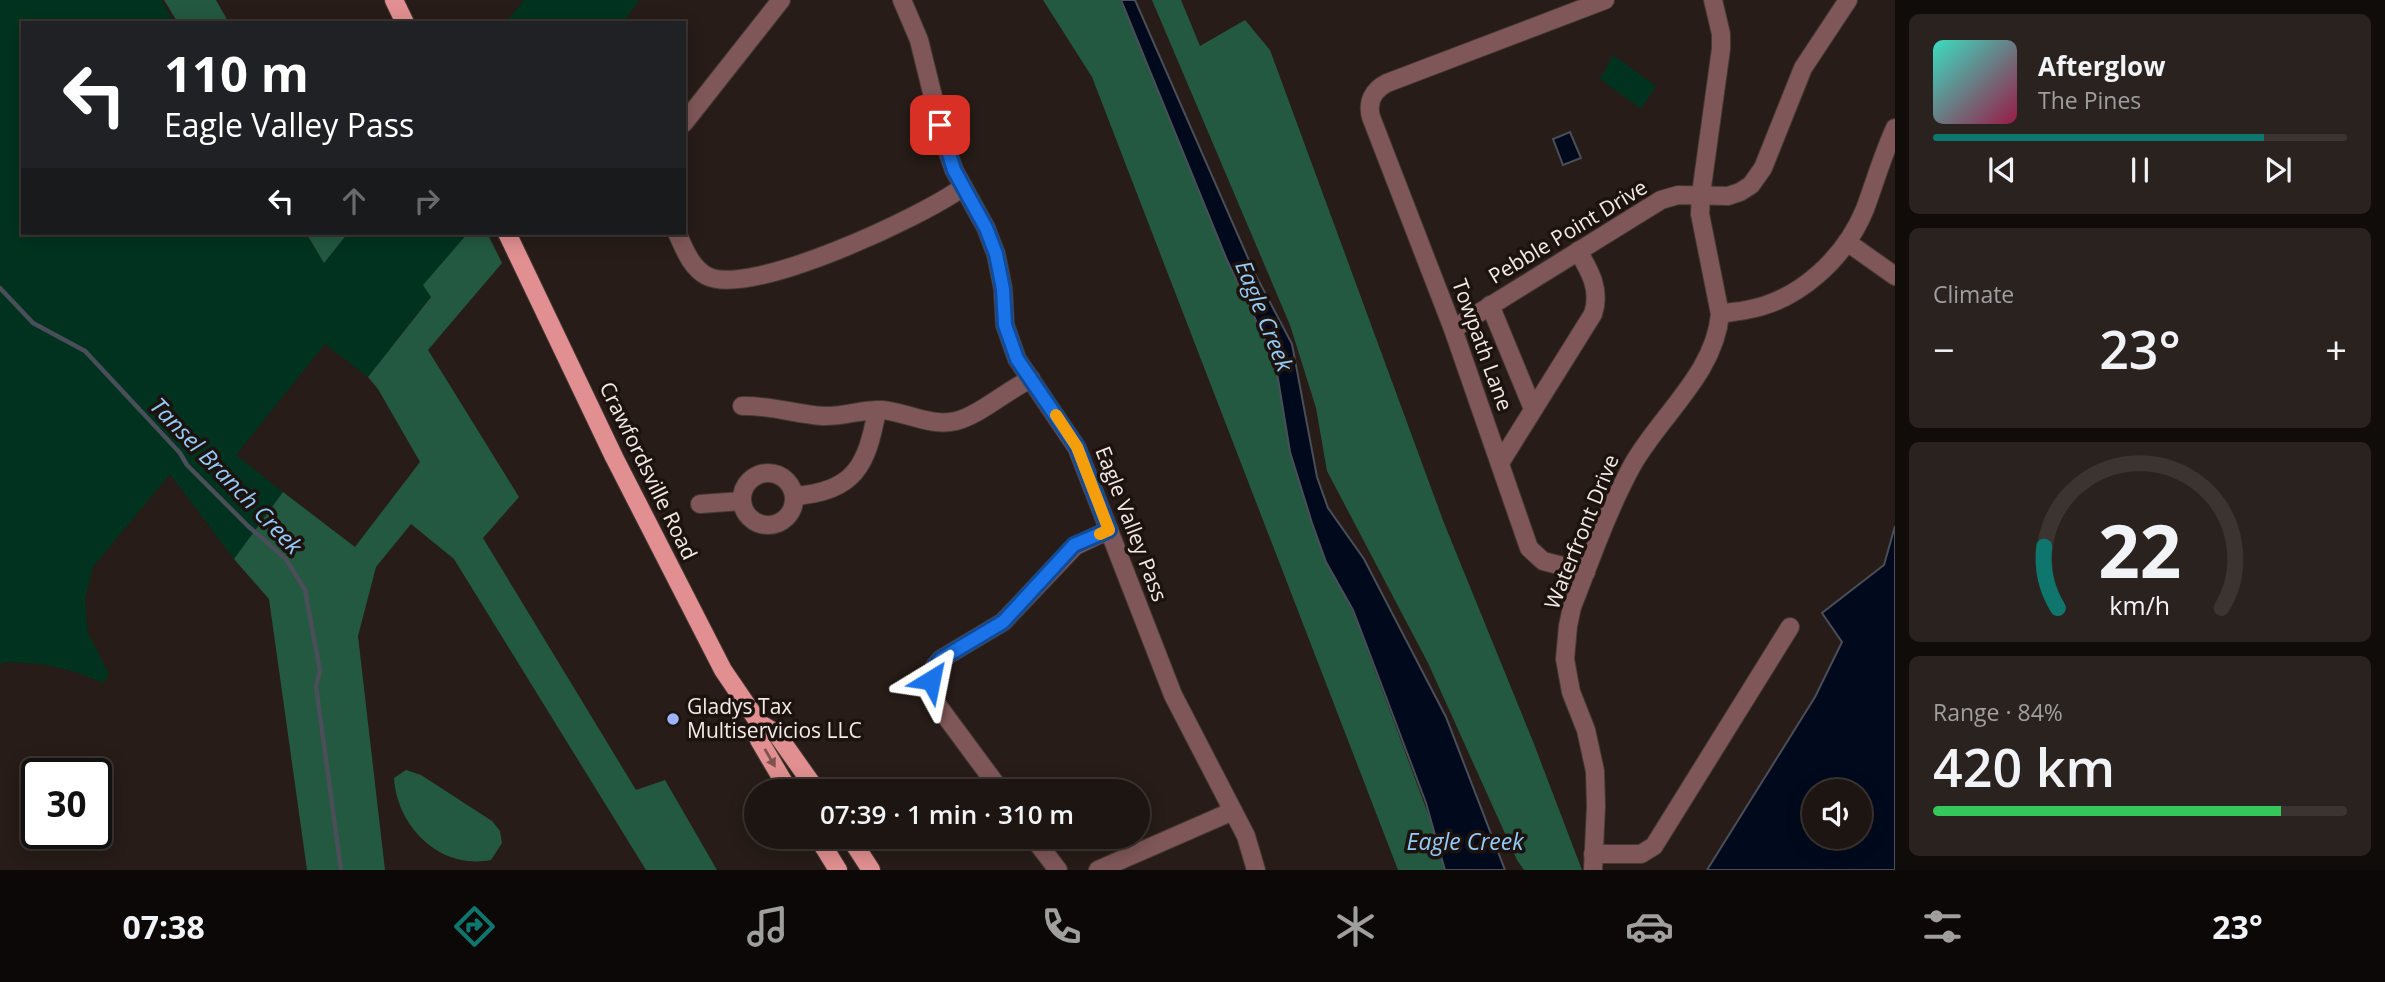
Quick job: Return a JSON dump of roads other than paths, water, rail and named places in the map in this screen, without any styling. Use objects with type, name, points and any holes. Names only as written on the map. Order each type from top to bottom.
[{"type":"main road","points":[[394,0],[404,21]]},
{"type":"main road","name":"Crawfordsville Road","points":[[508,235],[614,457],[723,670],[759,723],[776,733],[809,779]]},
{"type":"main road","name":"Crawfordsville Road","points":[[759,723],[759,740],[782,779]]},
{"type":"main road","points":[[825,849],[838,870]]},
{"type":"main road","points":[[857,849],[871,870]]},
{"type":"street","points":[[686,120],[781,0]]},
{"type":"street","name":"Eagle Valley Pass","points":[[902,0],[919,40],[944,141],[954,170],[986,228],[996,254],[1007,332],[1017,359],[1077,447],[1180,710],[1246,836],[1256,870]]},
{"type":"street","name":"Towpath Lane","points":[[1586,572],[1554,565],[1540,559],[1532,551],[1453,328],[1369,107],[1378,88],[1387,83],[1605,0]]},
{"type":"street","name":"Waterfront Drive","points":[[1713,0],[1721,34],[1720,66],[1700,214],[1720,314],[1714,340],[1703,366],[1634,462],[1616,499],[1569,620],[1566,659],[1571,692],[1586,730],[1595,771],[1593,862],[1641,854],[1654,846],[1790,627]]},
{"type":"street","name":"Pebble Point Drive","points":[[1453,328],[1661,200],[1678,195],[1701,194],[1714,198],[1746,189],[1763,167],[1803,68],[1848,0]]},
{"type":"street","points":[[1720,314],[1759,307],[1796,290],[1828,266],[1847,242],[1864,210],[1895,128]]},
{"type":"street","points":[[678,235],[693,264],[705,275],[724,282],[736,280],[794,265],[851,245],[907,219],[963,187]]},
{"type":"street","points":[[1847,242],[1895,276]]},
{"type":"street","points":[[1500,463],[1592,314],[1598,299],[1588,268],[1578,251]]},
{"type":"street","points":[[1490,305],[1533,409]]},
{"type":"street","points":[[742,406],[826,416],[877,410],[948,422],[960,420],[978,411],[1012,388],[1031,379]]},
{"type":"street","points":[[794,496],[827,491],[845,482],[854,473],[863,462],[871,444],[877,410]]},
{"type":"street","points":[[774,473],[785,479],[792,488],[794,506],[789,515],[773,525],[763,525],[754,521],[744,510],[742,501],[748,482],[754,477],[774,473]]},
{"type":"street","points":[[700,504],[742,501]]},
{"type":"street","points":[[993,779],[936,703],[931,685],[933,670],[945,656],[1003,622],[1074,545],[1109,530]]},
{"type":"street","points":[[1098,870],[1233,811]]},
{"type":"street","points":[[1042,849],[1058,870]]},
{"type":"water","name":"Eagle Creek","points":[[1121,0],[1135,0],[1255,274],[1292,344],[1317,477],[1328,508],[1364,559],[1446,717],[1505,870],[1445,870],[1426,803],[1353,610],[1326,562],[1312,523],[1290,452],[1275,360],[1227,260]]},
{"type":"water","points":[[1570,132],[1581,158],[1563,165],[1553,139]]},
{"type":"water","points":[[1895,526],[1895,870],[1707,870],[1815,697],[1842,642],[1822,613],[1884,565]]},
{"type":"waterway","name":"Tansel Branch Creek","points":[[0,288],[33,323],[85,351],[180,453],[187,465],[248,526],[286,559],[305,590],[320,671],[316,686],[341,870]]},
{"type":"place","name":"Gladys Tax Multiservicios LLC","points":[[673,719]]}]
